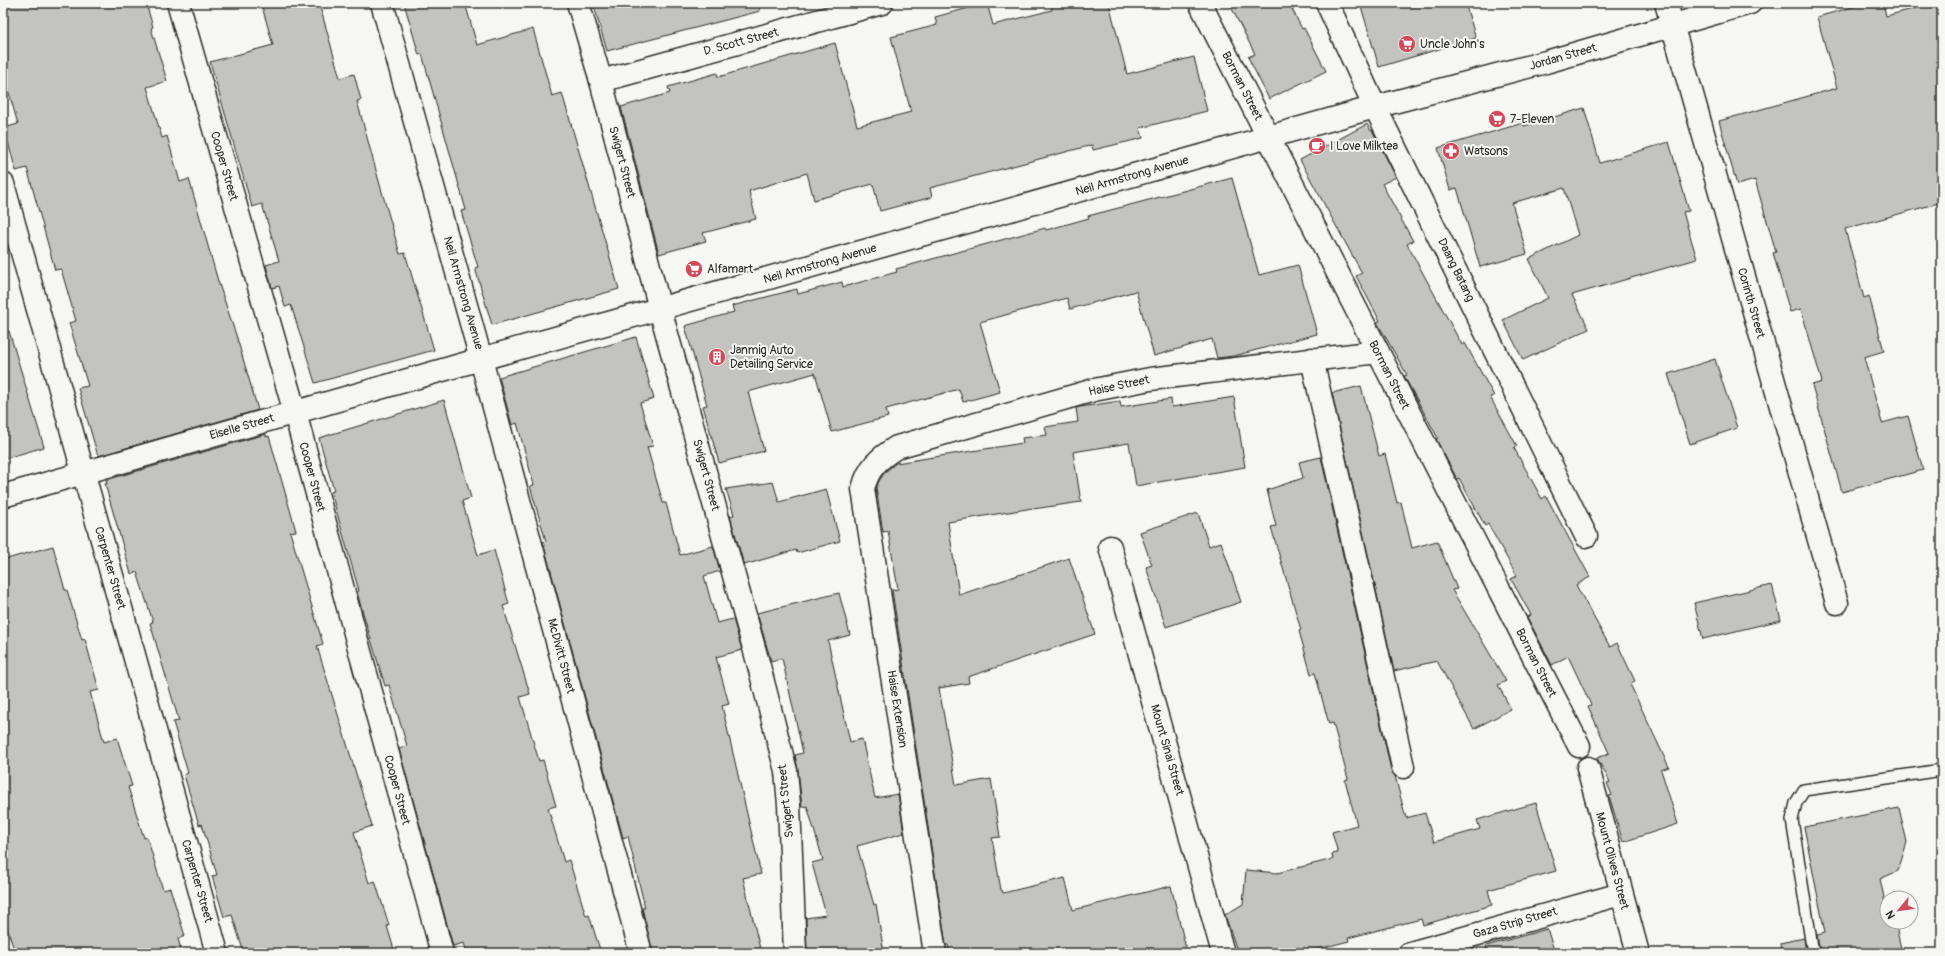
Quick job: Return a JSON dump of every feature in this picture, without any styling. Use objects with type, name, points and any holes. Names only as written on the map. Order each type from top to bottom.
[{"type":"street","name":"Cooper Street","points":[[178,3],[294,412],[442,953]]},
{"type":"street","name":"Neil Armstrong Avenue","points":[[382,3],[481,359],[1375,107]]},
{"type":"street","name":"Swigert Street","points":[[578,3],[601,81],[660,309],[759,666],[786,771],[789,805],[794,953]]},
{"type":"street","name":"D. Scott Street","points":[[601,81],[882,3]]},
{"type":"street","name":"Borman Street","points":[[1200,3],[1578,746]]},
{"type":"street","name":"Daang Batang","points":[[1326,3],[1375,107],[1586,536]]},
{"type":"street","name":"Corinth Street","points":[[1666,3],[1837,603]]},
{"type":"street","name":"Jordan Street","points":[[1375,107],[1546,62],[1750,3]]},
{"type":"street","name":"Carpenter Street","points":[[3,184],[217,953]]},
{"type":"street","name":"Haise Street","points":[[872,466],[883,455],[897,447],[1094,390],[1150,379],[1378,352]]},
{"type":"street","name":"Eiselle Street","points":[[3,496],[481,359]]},
{"type":"street","name":"McDivitt Street","points":[[481,359],[641,953]]},
{"type":"street","points":[[1312,359],[1403,767]]},
{"type":"street","name":"Haise Extension","points":[[872,466],[866,476],[863,489],[935,953]]},
{"type":"street","name":"Mount Sinai Street","points":[[1110,547],[1224,953]]},
{"type":"street","name":"Mount Olives Street","points":[[1588,768],[1638,953]]},
{"type":"street","name":"Gaza Strip Street","points":[[1410,953],[1621,894]]},
{"type":"lane","points":[[1813,953],[1792,820],[1796,803],[1804,790],[1942,770]]},
{"type":"building","points":[[3,3],[146,3],[153,27],[151,28],[167,81],[147,87],[162,138],[167,136],[180,182],[189,179],[218,281],[237,338],[258,410],[98,456],[78,388],[88,386],[69,323],[76,321],[61,269],[55,270],[27,168],[16,171],[4,128],[18,124],[3,72]]},
{"type":"building","points":[[261,3],[319,3],[340,78],[354,74],[361,100],[357,101],[400,254],[405,253],[434,350],[315,383],[291,305],[285,307],[279,286],[272,288],[266,265],[279,261],[262,204],[252,207],[210,62],[273,45]]},
{"type":"building","points":[[404,3],[465,3],[477,45],[533,29],[552,96],[562,93],[619,289],[492,325],[475,268],[478,267],[461,211],[466,210],[422,54],[419,55]]},
{"type":"building","points":[[593,3],[759,3],[760,11],[607,51]]},
{"type":"building","points":[[987,3],[993,25],[1052,10],[1051,3],[1109,3],[1127,74],[1194,57],[1207,111],[1140,128],[1143,138],[1093,150],[1092,145],[930,188],[932,197],[880,211],[873,184],[814,200],[807,173],[749,191],[756,219],[703,233],[706,241],[659,254],[621,107],[670,93],[668,87],[717,73],[718,77],[835,43],[857,126],[911,112],[891,37],[937,25],[935,17]]},
{"type":"building","points":[[1229,3],[1289,3],[1302,29],[1304,28],[1326,71],[1269,99],[1248,57],[1255,54]]},
{"type":"building","points":[[1360,3],[1465,3],[1476,38],[1379,67]]},
{"type":"building","points":[[1867,3],[1883,3],[1886,16],[1935,3],[1942,3],[1942,202],[1845,229],[1864,298],[1869,296],[1884,351],[1864,357],[1882,423],[1908,416],[1923,470],[1842,492],[1812,385],[1822,382],[1801,309],[1790,312],[1773,253],[1776,252],[1755,180],[1737,185],[1719,121],[1837,88],[1817,17]]},
{"type":"building","points":[[1584,108],[1600,163],[1669,142],[1689,211],[1683,212],[1697,259],[1572,295],[1589,329],[1523,360],[1503,320],[1548,298],[1529,259],[1578,235],[1564,188],[1512,203],[1527,254],[1480,267],[1457,188],[1450,190],[1438,148],[1523,123],[1524,126]]},
{"type":"building","points":[[1367,124],[1371,131],[1372,130],[1396,177],[1382,184],[1413,241],[1407,244],[1462,345],[1465,343],[1494,396],[1490,397],[1517,446],[1514,448],[1542,499],[1546,496],[1590,577],[1576,585],[1610,647],[1617,643],[1635,681],[1630,684],[1669,767],[1661,770],[1678,824],[1623,842],[1609,796],[1612,795],[1607,783],[1610,782],[1597,758],[1609,753],[1588,706],[1591,705],[1568,656],[1552,665],[1527,617],[1531,615],[1511,579],[1517,576],[1488,524],[1485,526],[1459,478],[1457,479],[1436,439],[1438,438],[1404,376],[1407,375],[1377,322],[1380,321],[1356,276],[1362,273],[1300,160]]},
{"type":"building","points":[[1232,178],[1259,275],[1298,265],[1317,334],[1234,356],[1217,358],[1212,339],[1154,356],[1136,291],[1070,309],[1067,298],[980,322],[1000,392],[963,402],[959,389],[886,409],[888,417],[832,432],[815,373],[748,392],[764,451],[719,463],[703,406],[707,405],[685,326],[734,312],[732,306],[797,289],[798,294],[842,282],[843,287],[897,272],[896,269],[1045,228],[1046,230],[1089,218],[1088,216]]},
{"type":"building","points":[[9,331],[44,447],[3,459],[3,332]]},
{"type":"building","points":[[636,337],[654,399],[640,403],[653,446],[647,447],[663,503],[666,503],[680,555],[713,546],[720,571],[704,576],[717,623],[733,619],[742,650],[716,657],[729,704],[722,706],[761,874],[743,878],[761,953],[653,953],[642,908],[645,908],[628,836],[623,838],[543,542],[546,541],[530,486],[534,485],[517,423],[512,425],[499,377]]},
{"type":"building","points":[[1715,359],[1737,428],[1690,444],[1668,374]]},
{"type":"building","points":[[1361,386],[1379,456],[1385,454],[1397,503],[1401,502],[1412,548],[1437,541],[1457,589],[1452,590],[1506,681],[1498,685],[1511,709],[1474,729],[1437,661],[1394,671],[1332,393]]},
{"type":"building","points":[[1234,397],[1245,467],[1136,486],[1129,443],[1073,452],[1081,502],[1033,508],[948,522],[959,595],[1069,558],[1095,634],[968,677],[969,683],[939,688],[956,785],[991,779],[1000,837],[992,838],[1001,890],[1003,893],[1065,878],[1073,910],[1171,886],[1187,953],[950,953],[948,945],[946,945],[892,590],[898,589],[888,531],[883,532],[876,488],[879,481],[885,472],[896,463],[1023,443],[1022,438],[1047,435],[1045,427],[1078,422],[1076,408],[1080,407],[1120,401],[1121,407],[1171,399],[1172,407]]},
{"type":"building","points":[[444,400],[471,498],[462,501],[478,555],[494,550],[509,604],[503,606],[530,694],[520,697],[539,761],[543,760],[556,806],[548,808],[564,862],[569,860],[586,916],[589,915],[601,953],[467,953],[464,943],[453,946],[399,749],[407,746],[389,685],[385,686],[360,603],[357,592],[359,591],[331,492],[334,491],[319,438]]},
{"type":"building","points":[[266,434],[266,437],[269,436],[296,531],[290,532],[323,644],[317,646],[372,826],[354,832],[369,883],[375,881],[389,925],[387,926],[395,953],[244,953],[232,915],[224,917],[212,876],[217,875],[202,824],[199,825],[184,775],[188,773],[173,722],[179,721],[150,623],[153,622],[137,572],[131,574],[105,484],[107,484],[106,480]]},
{"type":"building","points":[[1321,457],[1391,770],[1395,776],[1406,818],[1425,813],[1434,842],[1480,829],[1477,820],[1536,803],[1556,871],[1488,890],[1492,905],[1423,925],[1421,919],[1348,938],[1349,941],[1302,953],[1238,953],[1225,915],[1243,904],[1246,870],[1277,873],[1333,859],[1332,854],[1338,853],[1332,832],[1357,825],[1345,780],[1348,779],[1333,723],[1329,724],[1315,673],[1311,674],[1299,631],[1301,630],[1271,527],[1276,526],[1267,490],[1303,478],[1299,462]]},
{"type":"building","points":[[773,482],[779,502],[826,489],[840,541],[797,553],[796,550],[744,565],[730,516],[734,515],[726,489]]},
{"type":"building","points":[[1198,513],[1209,546],[1221,542],[1241,602],[1166,627],[1146,567],[1152,565],[1140,532]]},
{"type":"building","points":[[53,546],[65,590],[67,590],[82,640],[85,639],[99,690],[90,692],[104,742],[117,738],[132,786],[128,787],[144,838],[147,837],[163,890],[170,888],[185,936],[178,939],[182,953],[15,953],[3,915],[3,560]]},
{"type":"building","points":[[1772,585],[1781,620],[1703,639],[1694,603]]},
{"type":"building","points":[[839,593],[850,635],[828,641],[850,742],[862,739],[875,798],[898,794],[904,833],[857,846],[874,905],[876,904],[884,953],[807,953],[806,918],[826,915],[812,863],[823,860],[807,806],[802,807],[795,755],[803,753],[782,658],[771,661],[757,613]]},
{"type":"building","points":[[1899,808],[1907,842],[1898,871],[1880,879],[1882,890],[1879,890],[1879,930],[1897,930],[1902,953],[1820,953],[1817,935],[1825,933],[1804,827]]},
{"type":"building","points":[[1547,929],[1555,953],[1487,953],[1486,946]]},
{"type":"building","points":[[1804,938],[1806,953],[1781,953],[1780,943]]},
{"type":"place","name":"Uncle John's","points":[[1407,44]]},
{"type":"place","name":"7-Eleven","points":[[1497,119]]},
{"type":"place","name":"I Love Milktea","points":[[1317,146]]},
{"type":"place","name":"Watsons","points":[[1451,151]]},
{"type":"place","name":"Alfamart","points":[[694,269]]},
{"type":"place","name":"Janmig Auto Detailing Service","points":[[717,357]]}]
